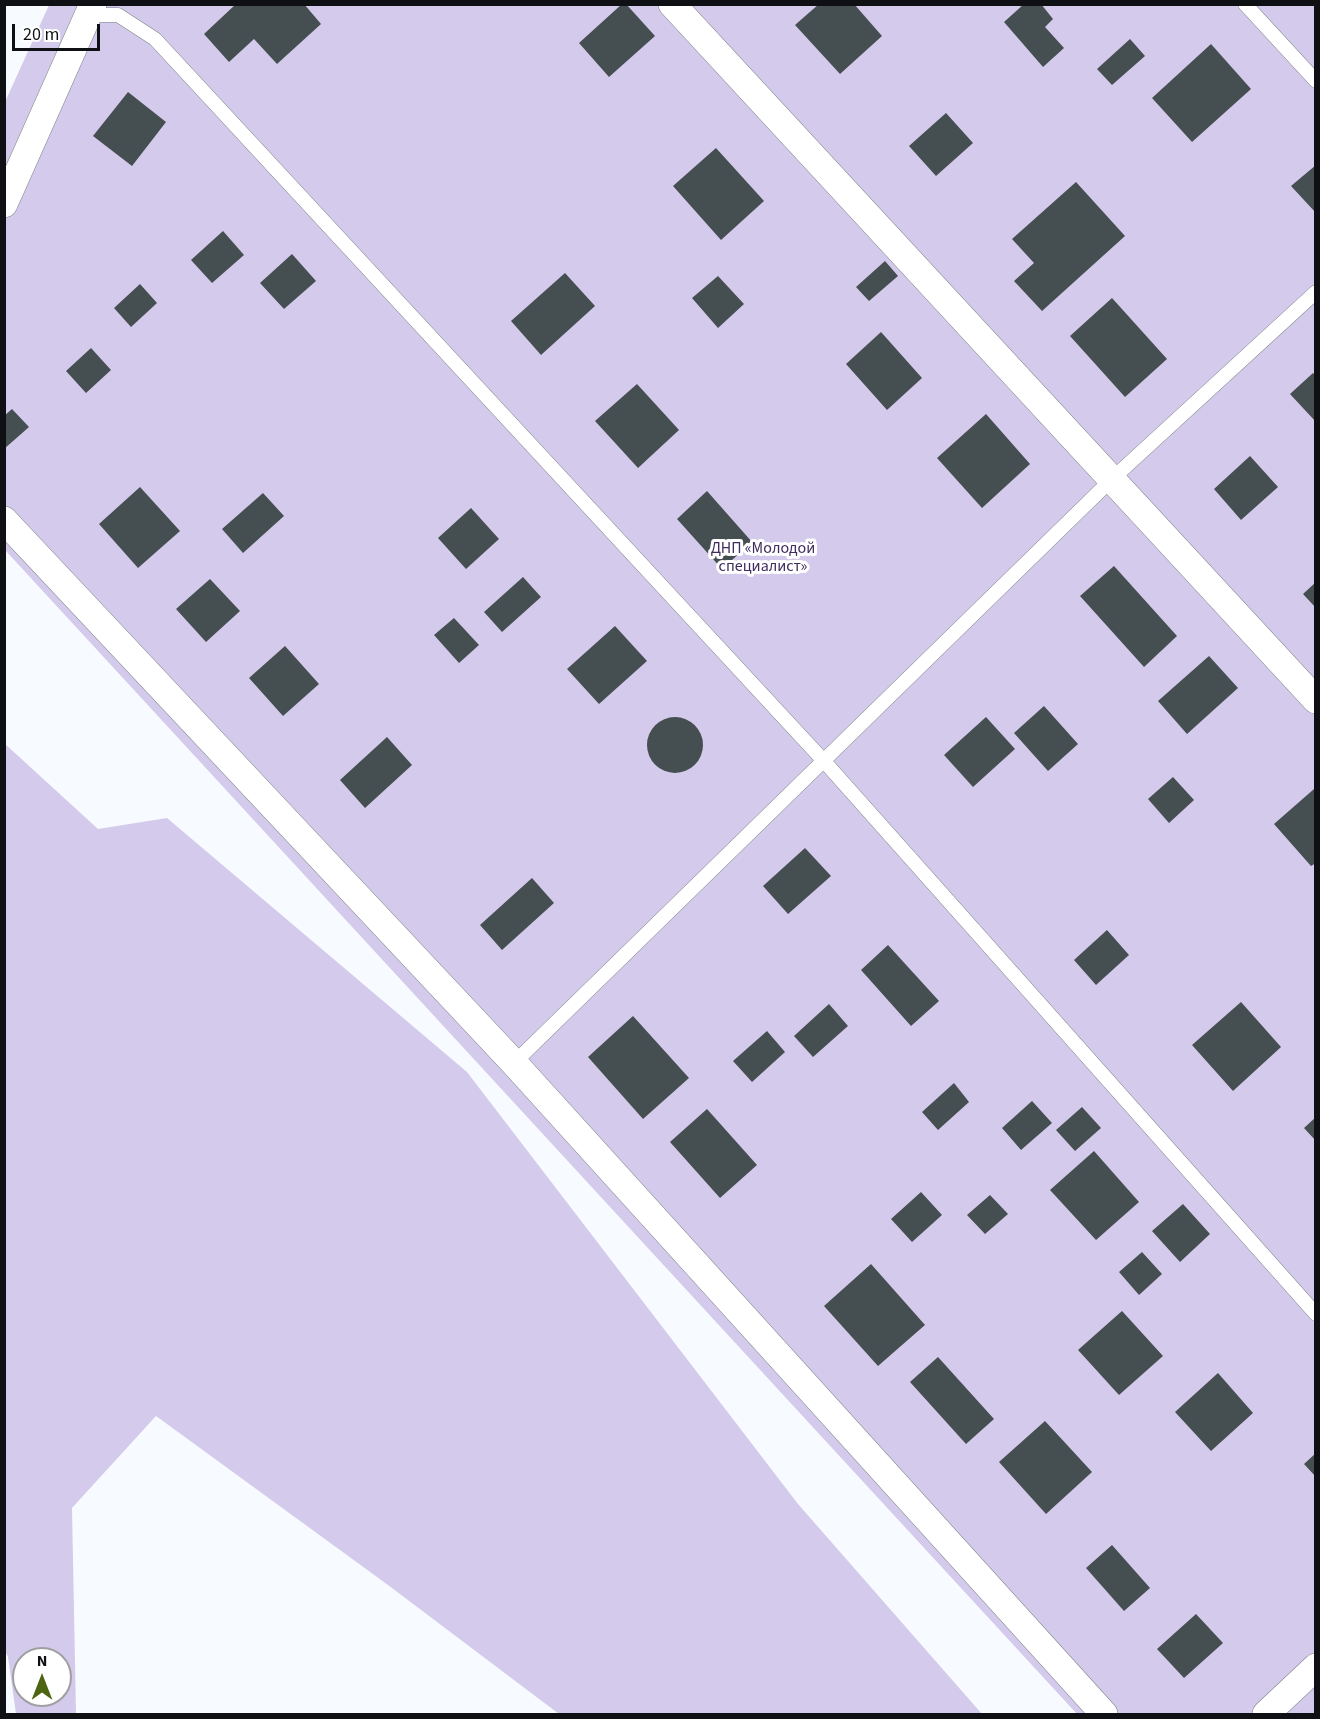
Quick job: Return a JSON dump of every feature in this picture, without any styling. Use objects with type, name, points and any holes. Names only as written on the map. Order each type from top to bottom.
[{"type":"street","points":[[672,4],[1316,699]]},
{"type":"street","points":[[4,204],[90,10]]},
{"type":"street","points":[[4,520],[514,1063],[1104,1714]]},
{"type":"street","points":[[1266,1714],[1316,1667]]},
{"type":"lane","points":[[1245,4],[1316,81]]},
{"type":"lane","points":[[90,10],[118,15],[154,39],[823,760],[1316,1314]]},
{"type":"lane","points":[[514,1063],[1111,480],[1316,292]]},
{"type":"green space","name":"ДНП «Молодой специалист»","points":[[49,5],[1315,5],[1315,1714],[1077,1714],[5,550],[5,102]]},
{"type":"green space","points":[[4,743],[98,829],[167,818],[467,1072],[798,1504],[982,1714],[559,1714],[388,1585],[156,1416],[72,1508],[76,1714],[16,1714],[15,1707],[72,1707],[72,1647],[12,1647],[12,1686],[8,1657],[4,1649]]},
{"type":"building","points":[[236,4],[304,4],[321,24],[277,64],[254,39],[229,62],[204,34]]},
{"type":"building","points":[[622,4],[626,4],[655,36],[609,77],[579,43]]},
{"type":"building","points":[[819,4],[854,4],[882,36],[840,74],[795,25]]},
{"type":"building","points":[[1024,4],[1041,4],[1053,19],[1045,27],[1064,48],[1043,67],[1004,22]]},
{"type":"building","points":[[1130,39],[1145,56],[1112,85],[1097,69]]},
{"type":"building","points":[[1211,44],[1251,89],[1192,142],[1152,98]]},
{"type":"building","points":[[128,92],[166,122],[132,166],[93,136]]},
{"type":"building","points":[[946,113],[973,143],[936,176],[909,146]]},
{"type":"building","points":[[716,148],[764,201],[721,240],[673,186]]},
{"type":"building","points":[[1316,165],[1316,213],[1291,186]]},
{"type":"building","points":[[1076,182],[1125,236],[1042,311],[1014,281],[1034,263],[1012,239]]},
{"type":"building","points":[[223,231],[244,255],[212,283],[191,260]]},
{"type":"building","points":[[292,254],[316,281],[284,309],[260,283]]},
{"type":"building","points":[[885,261],[898,276],[869,301],[856,287]]},
{"type":"building","points":[[565,273],[595,306],[541,355],[511,321]]},
{"type":"building","points":[[718,276],[744,304],[718,328],[692,298]]},
{"type":"building","points":[[140,284],[157,303],[131,327],[114,308]]},
{"type":"building","points":[[1112,298],[1167,359],[1125,397],[1070,336]]},
{"type":"building","points":[[881,332],[922,378],[887,410],[846,364]]},
{"type":"building","points":[[91,348],[111,370],[86,393],[66,371]]},
{"type":"building","points":[[1313,373],[1316,376],[1316,422],[1290,394]]},
{"type":"building","points":[[637,384],[679,430],[638,468],[595,421]]},
{"type":"building","points":[[12,409],[29,427],[4,449],[4,416]]},
{"type":"building","points":[[986,414],[1030,464],[982,508],[937,458]]},
{"type":"building","points":[[1250,456],[1278,487],[1241,520],[1214,489]]},
{"type":"building","points":[[140,487],[180,531],[138,568],[99,524]]},
{"type":"building","points":[[707,491],[752,542],[722,569],[677,519]]},
{"type":"building","points":[[263,493],[284,516],[243,553],[222,529]]},
{"type":"building","points":[[471,508],[499,539],[466,569],[438,538]]},
{"type":"building","points":[[1114,566],[1177,636],[1144,667],[1080,596]]},
{"type":"building","points":[[523,577],[541,597],[502,632],[484,612]]},
{"type":"building","points":[[210,579],[240,611],[206,642],[176,609]]},
{"type":"building","points":[[1316,582],[1316,608],[1303,594]]},
{"type":"building","points":[[454,618],[479,645],[459,663],[434,635]]},
{"type":"building","points":[[615,626],[647,661],[599,704],[567,669]]},
{"type":"building","points":[[285,646],[319,684],[283,716],[249,678]]},
{"type":"building","points":[[1209,656],[1238,688],[1187,734],[1158,701]]},
{"type":"building","points":[[1044,706],[1078,744],[1048,771],[1014,733]]},
{"type":"building","points":[[669,717],[681,717],[695,725],[703,739],[701,756],[695,765],[681,773],[669,773],[652,761],[647,751],[647,739],[659,722]]},
{"type":"building","points":[[986,717],[1015,749],[973,787],[944,755]]},
{"type":"building","points":[[387,737],[412,765],[365,808],[340,780]]},
{"type":"building","points":[[1173,777],[1194,800],[1169,823],[1148,799]]},
{"type":"building","points":[[1314,789],[1316,791],[1316,863],[1311,866],[1274,824]]},
{"type":"building","points":[[805,848],[831,876],[788,914],[763,886]]},
{"type":"building","points":[[532,878],[554,903],[502,950],[480,925]]},
{"type":"building","points":[[1107,930],[1129,955],[1096,985],[1074,960]]},
{"type":"building","points":[[888,945],[939,1001],[911,1026],[861,970]]},
{"type":"building","points":[[1241,1002],[1281,1047],[1233,1091],[1192,1045]]},
{"type":"building","points":[[829,1004],[848,1026],[813,1057],[794,1036]]},
{"type":"building","points":[[633,1016],[689,1078],[643,1119],[588,1057]]},
{"type":"building","points":[[767,1031],[785,1052],[752,1082],[733,1061]]},
{"type":"building","points":[[954,1083],[969,1102],[938,1130],[922,1112]]},
{"type":"building","points":[[1032,1101],[1052,1123],[1021,1150],[1002,1128]]},
{"type":"building","points":[[1082,1107],[1101,1128],[1075,1151],[1056,1130]]},
{"type":"building","points":[[707,1109],[757,1165],[720,1198],[670,1142]]},
{"type":"building","points":[[1316,1117],[1316,1141],[1304,1128]]},
{"type":"building","points":[[1094,1151],[1139,1202],[1096,1240],[1050,1190]]},
{"type":"building","points":[[921,1192],[942,1215],[912,1242],[891,1219]]},
{"type":"building","points":[[990,1195],[1008,1214],[985,1234],[967,1215]]},
{"type":"building","points":[[1183,1204],[1210,1234],[1180,1262],[1152,1231]]},
{"type":"building","points":[[1142,1252],[1162,1274],[1139,1295],[1119,1272]]},
{"type":"building","points":[[871,1264],[925,1325],[878,1366],[824,1306]]},
{"type":"building","points":[[1122,1311],[1163,1356],[1119,1395],[1078,1350]]},
{"type":"building","points":[[938,1357],[994,1419],[966,1444],[910,1382]]},
{"type":"building","points":[[1218,1373],[1253,1413],[1211,1451],[1175,1412]]},
{"type":"building","points":[[1045,1421],[1092,1472],[1046,1514],[999,1462]]},
{"type":"building","points":[[1316,1453],[1316,1477],[1304,1464]]},
{"type":"building","points":[[1112,1545],[1150,1588],[1124,1611],[1086,1568]]},
{"type":"building","points":[[1196,1614],[1223,1643],[1184,1678],[1157,1649]]}]
